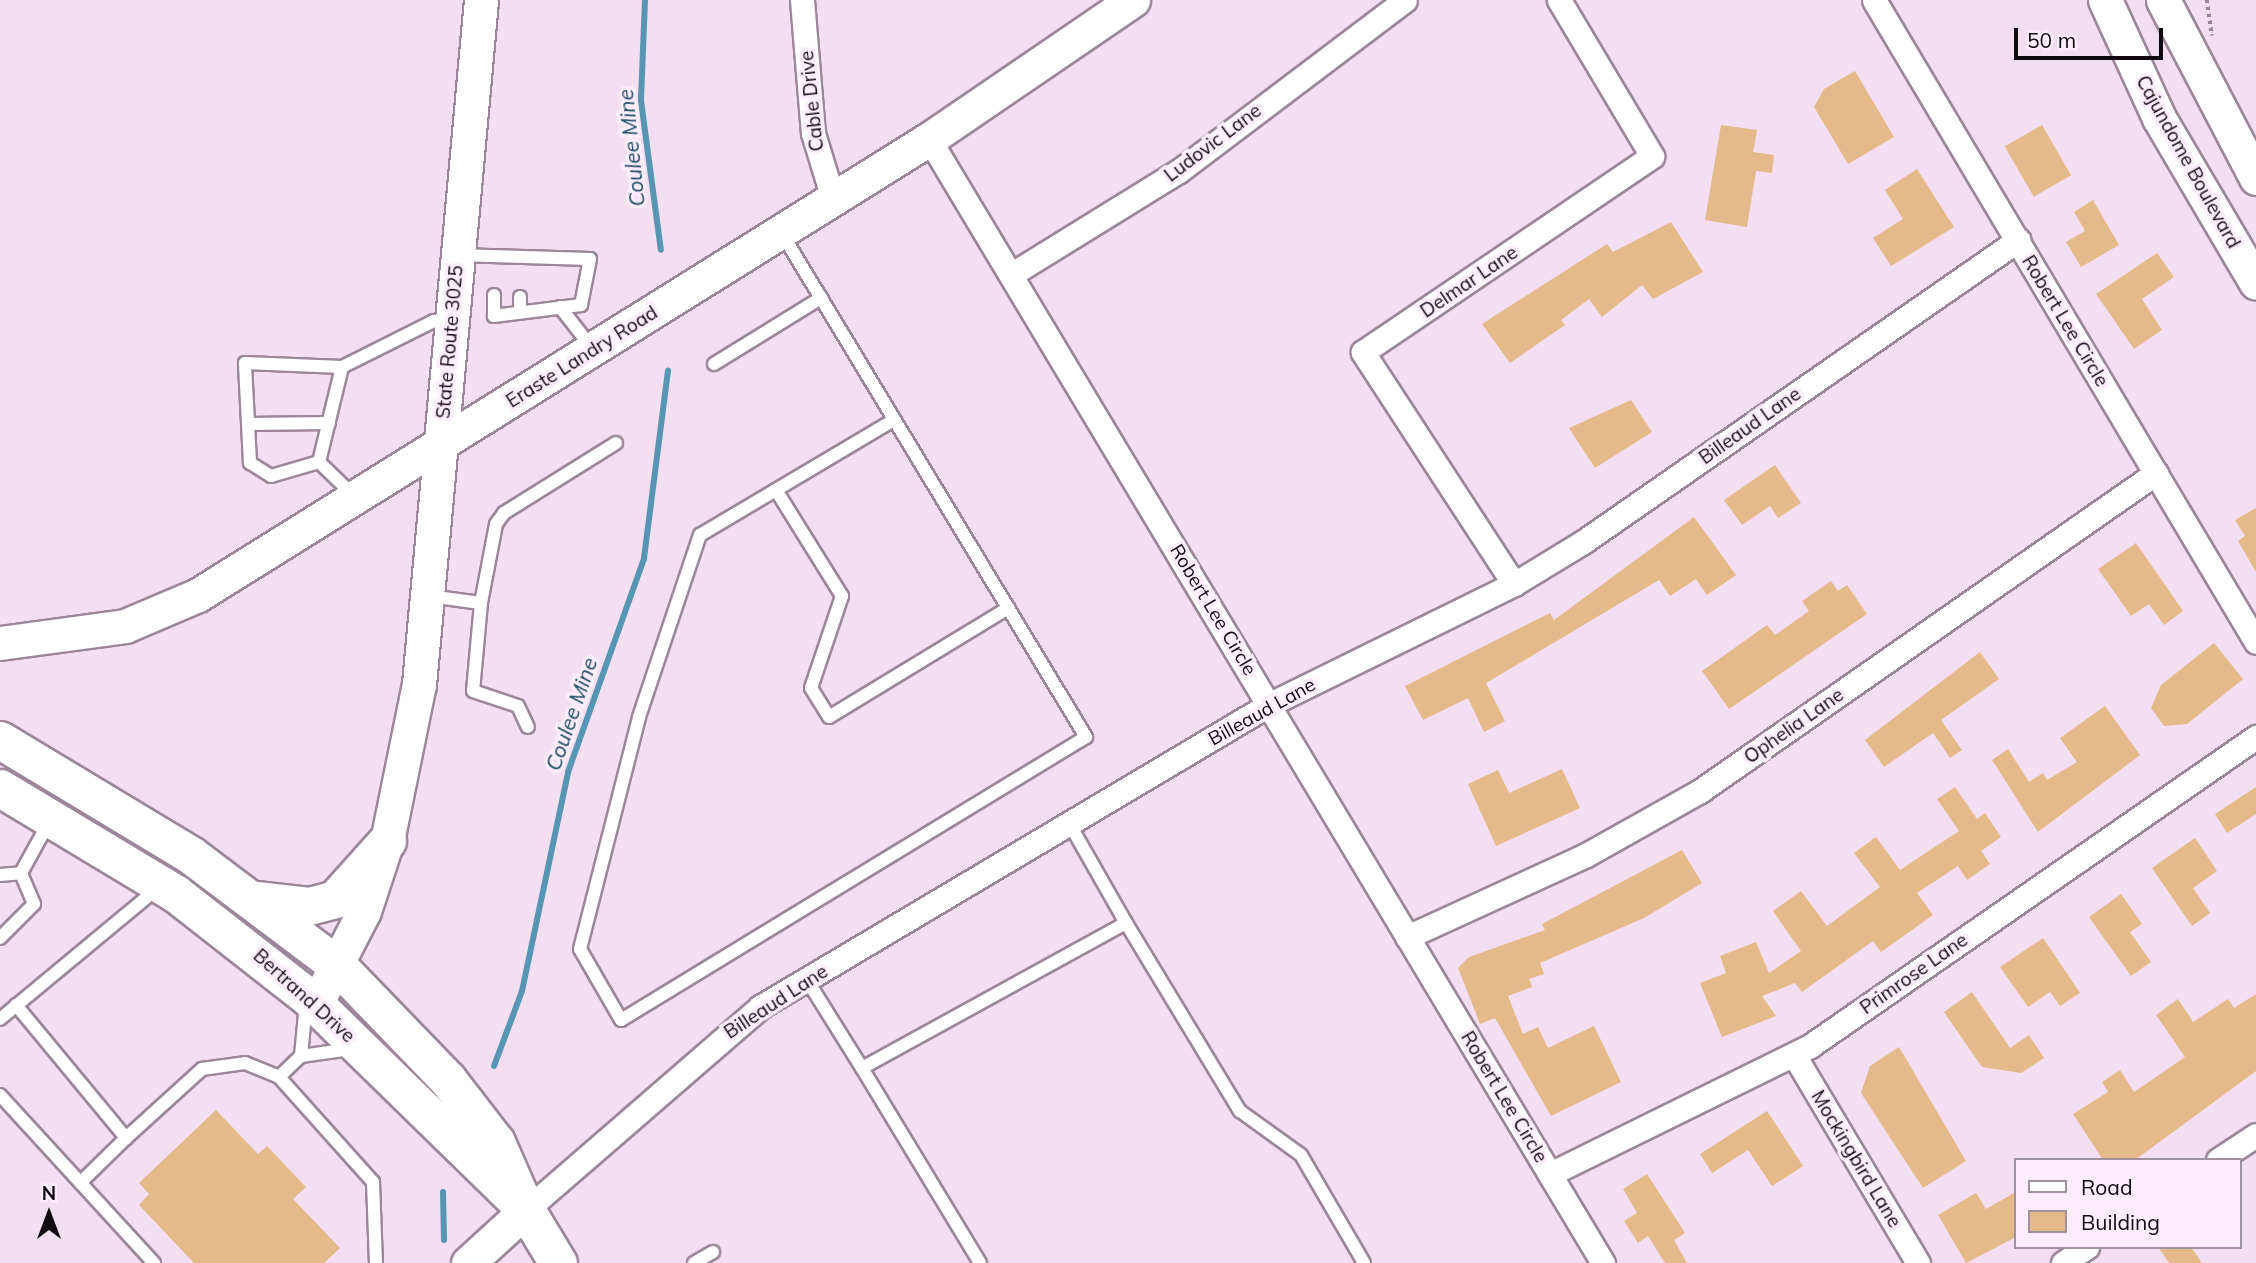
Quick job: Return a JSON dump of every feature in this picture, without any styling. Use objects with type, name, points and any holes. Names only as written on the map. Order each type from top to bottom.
[{"type":"main road","points":[[0,740],[255,900],[338,966],[449,1080],[496,1142],[526,1210]]},
{"type":"main road","name":"Bertrand Drive","points":[[0,788],[162,885],[312,1000],[526,1210],[558,1263]]},
{"type":"main road","points":[[255,900],[309,906],[335,899],[387,841]]},
{"type":"street","name":"State Route 3025","points":[[312,1000],[338,966],[387,841],[419,684],[481,0]]},
{"type":"street","name":"Cable Drive","points":[[802,0],[813,133],[832,199]]},
{"type":"street","name":"Eraste Landry Road","points":[[0,643],[101,631],[159,614],[356,498],[929,139],[1133,0]]},
{"type":"street","name":"Ludovic Lane","points":[[1012,274],[1180,171],[1405,0]]},
{"type":"street","name":"Delmar Lane","points":[[1514,584],[1363,352],[1652,156],[1559,0]]},
{"type":"street","name":"Robert Lee Circle","points":[[1874,0],[2256,642]]},
{"type":"street","name":"Cajundome Boulevard","points":[[2105,0],[2159,118],[2256,283]]},
{"type":"street","points":[[2163,0],[2256,178]]},
{"type":"street","name":"Robert Lee Circle","points":[[929,139],[1603,1263]]},
{"type":"street","name":"Billeaud Lane","points":[[526,1210],[613,1141],[727,1032],[807,980],[1270,704],[1514,584],[2018,240]]},
{"type":"street","name":"Ophelia Lane","points":[[1407,937],[1586,855],[1700,791],[2156,474]]},
{"type":"street","name":"Primrose Lane","points":[[1550,1174],[1794,1055],[2256,737]]},
{"type":"street","name":"Mockingbird Lane","points":[[1794,1055],[1918,1263]]},
{"type":"street","points":[[2221,1158],[2256,1135]]},
{"type":"street","points":[[468,1263],[526,1210]]},
{"type":"street","points":[[2063,1263],[2084,1249]]},
{"type":"lane","points":[[781,231],[1086,737],[621,1020],[580,948],[639,717],[700,535],[894,420]]},
{"type":"lane","points":[[457,255],[494,262],[521,257],[590,259],[581,305],[553,305],[494,316],[494,295]]},
{"type":"lane","points":[[521,257],[521,271]]},
{"type":"lane","points":[[551,258],[551,273]]},
{"type":"lane","points":[[520,297],[520,313]]},
{"type":"lane","points":[[714,364],[821,298]]},
{"type":"lane","points":[[553,305],[593,350]]},
{"type":"lane","points":[[319,462],[271,476],[250,463],[245,363],[342,367],[434,321],[451,321]]},
{"type":"lane","points":[[319,462],[342,367]]},
{"type":"lane","points":[[248,424],[329,423]]},
{"type":"lane","points":[[527,727],[518,706],[473,691],[481,603],[496,524],[504,513],[616,443]]},
{"type":"lane","points":[[319,462],[356,498]]},
{"type":"lane","points":[[776,490],[842,596],[811,688],[829,717],[1008,608]]},
{"type":"lane","points":[[427,595],[481,603]]},
{"type":"lane","points":[[21,873],[51,818]]},
{"type":"lane","points":[[1070,825],[1240,1111],[1301,1155],[1364,1263]]},
{"type":"lane","points":[[0,875],[21,873]]},
{"type":"lane","points":[[0,938],[34,904],[21,873]]},
{"type":"lane","points":[[0,1019],[162,885]]},
{"type":"lane","points":[[862,1069],[1126,923]]},
{"type":"lane","points":[[807,980],[980,1263]]},
{"type":"lane","points":[[279,1077],[301,1056],[312,1000]]},
{"type":"lane","points":[[16,1005],[126,1138]]},
{"type":"lane","points":[[301,1056],[362,1048]]},
{"type":"lane","points":[[80,1183],[202,1069],[245,1063],[279,1077],[373,1182],[376,1263]]},
{"type":"lane","points":[[0,1095],[154,1263]]},
{"type":"lane","points":[[694,1263],[713,1252]]},
{"type":"building","points":[[1855,71],[1894,137],[1848,164],[1814,107],[1824,89]]},
{"type":"building","points":[[1721,125],[1757,130],[1753,152],[1774,155],[1772,173],[1756,171],[1747,227],[1705,220]]},
{"type":"building","points":[[2042,125],[2071,175],[2034,197],[2005,146]]},
{"type":"building","points":[[1917,169],[1954,227],[1891,266],[1873,238],[1903,219],[1885,190]]},
{"type":"building","points":[[2093,200],[2119,245],[2081,267],[2066,242],[2085,231],[2074,212]]},
{"type":"building","points":[[1671,222],[1703,272],[1653,299],[1642,285],[1602,317],[1589,299],[1561,320],[1565,325],[1510,363],[1482,324],[1607,244],[1613,252]]},
{"type":"building","points":[[2157,253],[2174,277],[2142,299],[2162,330],[2134,349],[2096,294]]},
{"type":"building","points":[[1631,400],[1652,432],[1595,468],[1569,428]]},
{"type":"building","points":[[1775,465],[1801,503],[1778,518],[1770,506],[1742,525],[1724,500]]},
{"type":"building","points":[[2256,508],[2256,572],[2238,541],[2245,536],[2235,520]]},
{"type":"building","points":[[1694,517],[1736,575],[1707,595],[1696,579],[1670,596],[1659,580],[1486,683],[1505,721],[1484,732],[1468,698],[1423,720],[1405,686],[1550,613],[1554,620]]},
{"type":"building","points":[[2136,543],[2183,611],[2164,625],[2149,604],[2131,616],[2098,569]]},
{"type":"building","points":[[1831,581],[1838,591],[1847,585],[1867,614],[1729,709],[1702,671],[1767,625],[1775,635],[1809,611],[1802,601]]},
{"type":"building","points":[[2214,643],[2243,679],[2187,724],[2164,726],[2151,708],[2161,685]]},
{"type":"building","points":[[1980,652],[1999,679],[1941,720],[1962,750],[1950,758],[1933,733],[1884,767],[1865,740]]},
{"type":"building","points":[[2105,706],[2140,755],[2038,832],[1992,760],[2008,749],[2029,782],[2043,773],[2047,780],[2077,762],[2060,738]]},
{"type":"building","points":[[1562,769],[1580,808],[1496,846],[1468,784],[1498,770],[1509,793]]},
{"type":"building","points":[[1955,787],[1977,819],[1985,813],[2001,837],[1981,851],[1990,864],[1967,880],[1958,866],[1917,893],[1933,915],[1881,952],[1873,941],[1802,992],[1795,983],[1762,996],[1776,1016],[1722,1037],[1700,983],[1726,973],[1720,956],[1756,942],[1769,973],[1801,951],[1773,911],[1801,891],[1827,926],[1880,887],[1854,853],[1876,837],[1900,870],[1959,831],[1937,799]]},
{"type":"building","points":[[2256,787],[2256,814],[2227,833],[2215,814]]},
{"type":"building","points":[[2195,838],[2217,871],[2193,888],[2210,913],[2192,926],[2152,868]]},
{"type":"building","points":[[1682,850],[1702,883],[1644,918],[1540,963],[1544,974],[1529,979],[1532,987],[1508,996],[1523,1034],[1538,1027],[1548,1048],[1594,1026],[1621,1082],[1551,1116],[1495,1018],[1480,1024],[1458,968],[1469,957],[1545,930],[1542,924]]},
{"type":"building","points":[[2121,894],[2142,924],[2130,932],[2151,962],[2131,976],[2089,917]]},
{"type":"building","points":[[2043,938],[2080,993],[2060,1006],[2050,992],[2028,1007],[2000,967]]},
{"type":"building","points":[[1972,992],[2010,1048],[2029,1035],[2044,1058],[2021,1073],[1982,1067],[1944,1012]]},
{"type":"building","points":[[2256,994],[2256,1071],[2138,1158],[2102,1158],[2073,1114],[2108,1092],[2102,1082],[2120,1070],[2134,1092],[2185,1057],[2156,1015],[2178,999],[2193,1022],[2228,999],[2234,1008]]},
{"type":"building","points":[[1899,1047],[1966,1161],[1923,1188],[1861,1093],[1870,1066]]},
{"type":"building","points":[[216,1110],[258,1154],[267,1146],[306,1187],[293,1199],[340,1248],[324,1263],[194,1263],[139,1205],[149,1194],[139,1183]]},
{"type":"building","points":[[1767,1111],[1803,1166],[1772,1186],[1748,1150],[1712,1173],[1700,1154]]},
{"type":"building","points":[[1647,1174],[1685,1233],[1674,1240],[1687,1263],[1665,1263],[1648,1236],[1638,1243],[1624,1221],[1637,1213],[1623,1189]]},
{"type":"building","points":[[1976,1193],[1986,1209],[2014,1193],[2014,1238],[1966,1263],[1938,1215]]},
{"type":"building","points":[[2159,1249],[2192,1249],[2202,1263],[2169,1263]]},
{"type":"waterway","name":"Coulee Mine","points":[[645,0],[641,101],[661,250]]},
{"type":"waterway","name":"Coulee Mine","points":[[494,1066],[522,991],[568,772],[644,558],[668,371]]},
{"type":"waterway","name":"Coulee Mine","points":[[443,1192],[444,1240]]}]
